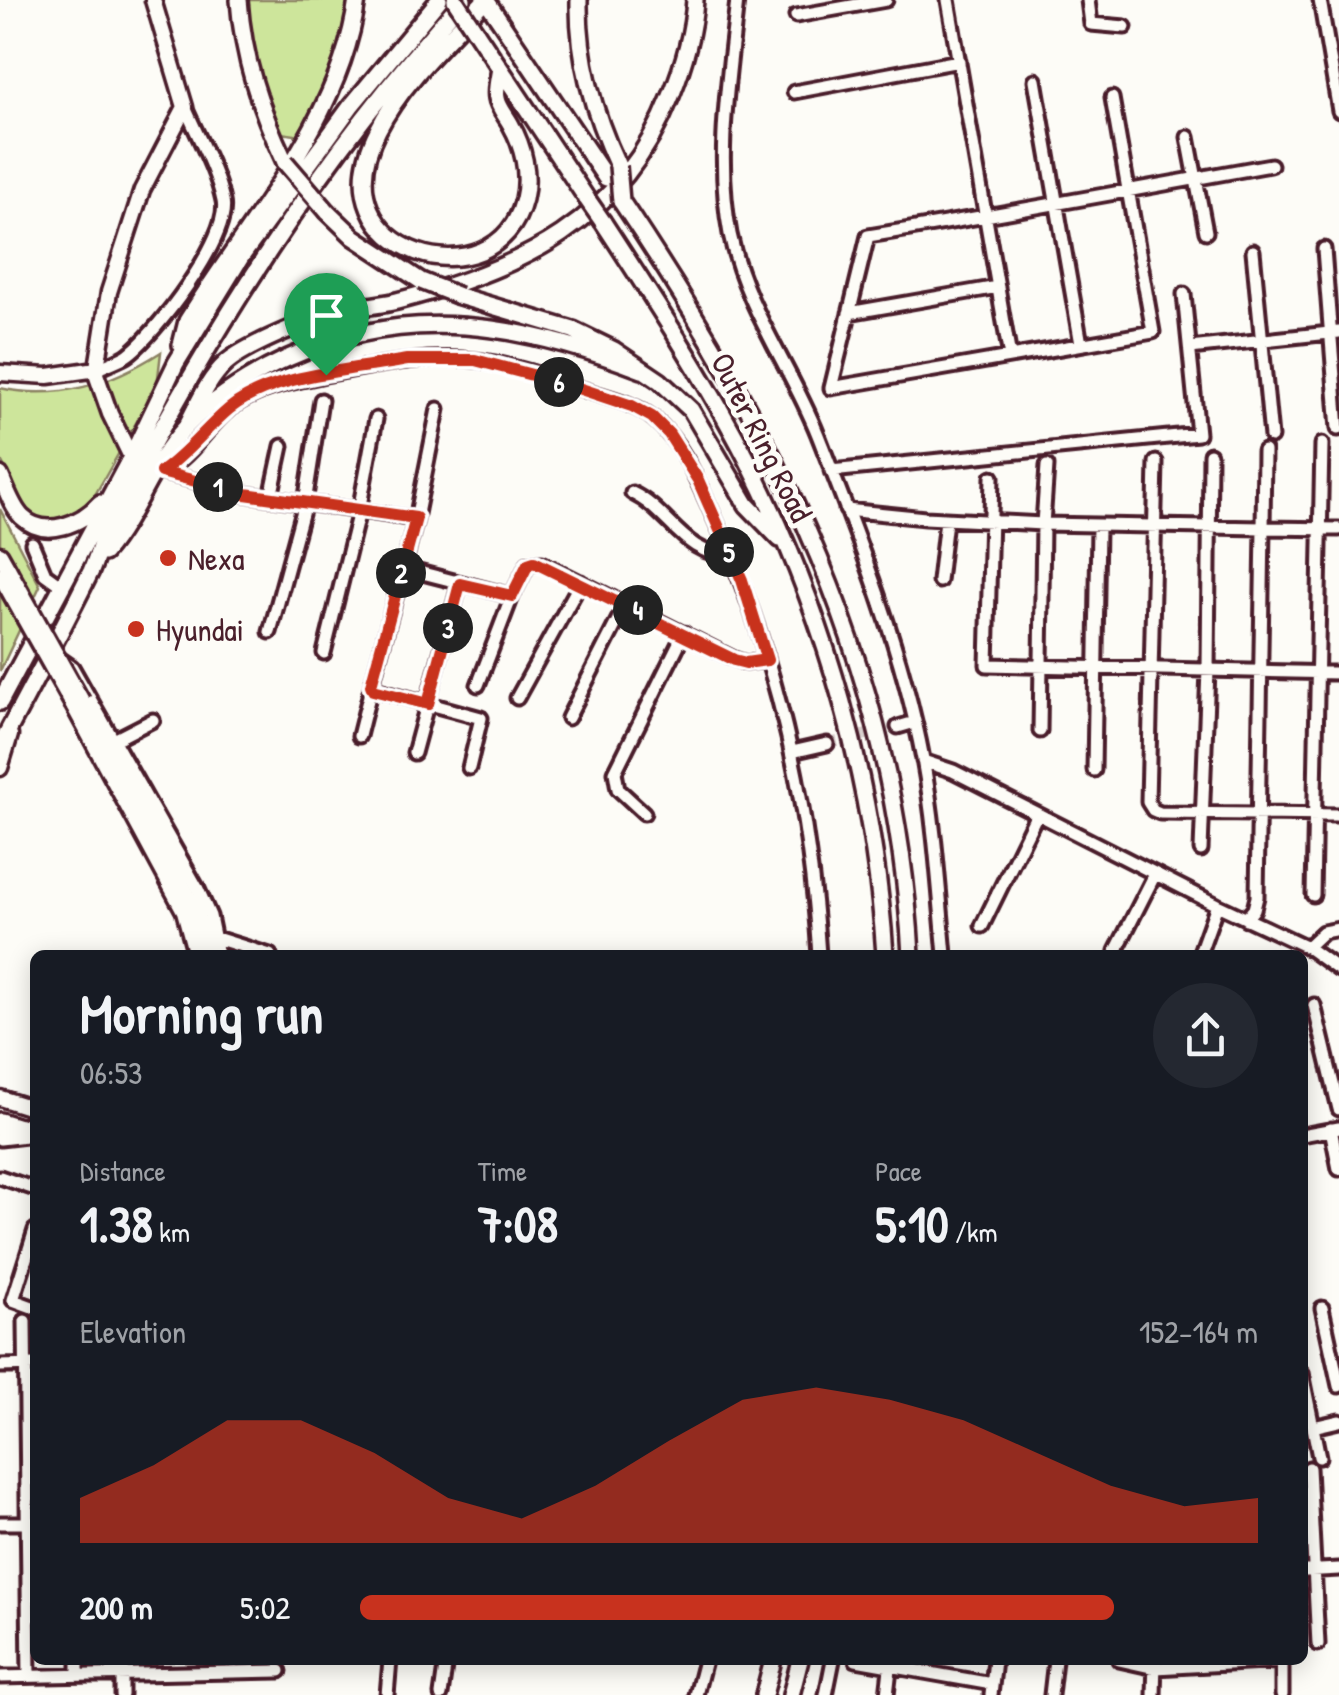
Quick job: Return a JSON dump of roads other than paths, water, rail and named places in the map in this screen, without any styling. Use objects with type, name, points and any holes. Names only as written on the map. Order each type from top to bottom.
[{"type":"highway","points":[[239,0],[242,38],[253,84],[284,162],[328,212],[354,237],[421,281],[573,330],[596,347],[660,381],[691,410],[747,505],[788,548]]},
{"type":"highway","points":[[274,192],[338,78],[352,35],[357,0]]},
{"type":"highway","points":[[176,363],[187,321],[274,192],[426,0]]},
{"type":"highway","points":[[1,699],[131,457],[176,363],[241,257],[351,106],[439,0]]},
{"type":"highway","name":"Outer Ring Road","points":[[454,0],[587,198],[715,400],[788,548],[842,701],[874,850],[885,950]]},
{"type":"highway","points":[[0,746],[92,568],[108,526],[224,321],[318,180],[390,85],[462,0]]},
{"type":"highway","points":[[580,0],[585,71],[618,166],[622,201]]},
{"type":"highway","points":[[92,568],[186,427],[214,375],[234,356],[336,312],[382,305],[471,280],[519,260],[576,225],[634,167],[660,123],[685,62],[695,0]]},
{"type":"highway","points":[[488,4],[386,116],[370,151],[365,168],[368,204],[376,221],[404,247],[425,256],[469,254],[486,248],[517,216],[524,200],[524,156],[496,98],[500,68]]},
{"type":"highway","name":"Outer Ring Road","points":[[488,4],[622,201],[746,400],[812,537],[867,694],[900,847],[911,950]]},
{"type":"highway","points":[[304,169],[318,180]]},
{"type":"highway","points":[[186,427],[217,399],[256,374],[314,346],[370,331],[466,325],[596,347]]},
{"type":"highway","points":[[0,475],[18,514],[27,522],[53,527],[77,523],[89,515],[118,481]]},
{"type":"highway","points":[[51,607],[67,615]]},
{"type":"highway","points":[[0,1121],[27,1126]]},
{"type":"highway","points":[[764,1695],[772,1665]]},
{"type":"highway","points":[[791,1695],[799,1665]]},
{"type":"main road","points":[[131,457],[110,414],[97,369],[108,292],[136,207],[185,107],[153,0]]},
{"type":"main road","points":[[0,373],[48,376],[97,369]]},
{"type":"main road","points":[[0,554],[4,573],[191,901],[207,950]]},
{"type":"main road","points":[[78,703],[184,911],[195,950]]},
{"type":"main road","points":[[0,768],[14,720]]},
{"type":"main road","points":[[0,1098],[30,1107]]},
{"type":"main road","points":[[0,1129],[27,1126]]},
{"type":"street","points":[[737,0],[721,168],[731,237],[759,319],[816,431],[893,641],[924,761],[945,950]]},
{"type":"street","points":[[796,16],[886,0]]},
{"type":"street","points":[[948,0],[1010,357]]},
{"type":"street","points":[[1088,0],[1091,24],[1125,27]]},
{"type":"street","points":[[1320,0],[1339,111]]},
{"type":"street","points":[[794,92],[960,61]]},
{"type":"street","points":[[1035,80],[1080,344]]},
{"type":"street","points":[[1112,98],[1128,191],[1153,332],[832,388],[868,236],[986,217],[1056,204],[1128,191],[1196,179],[1271,165]]},
{"type":"street","points":[[97,369],[126,356],[158,326],[196,273],[216,236],[225,204],[185,107]]},
{"type":"street","points":[[1188,137],[1206,232]]},
{"type":"street","points":[[1324,249],[1335,333],[1338,429]]},
{"type":"street","points":[[1253,250],[1271,438]]},
{"type":"street","points":[[848,313],[998,287]]},
{"type":"street","points":[[831,471],[1198,434],[1184,294]]},
{"type":"street","points":[[1190,348],[1335,333]]},
{"type":"street","points":[[157,472],[198,442],[230,408],[268,387],[407,360],[475,360],[566,384],[632,406],[652,417],[669,434],[698,480],[731,555],[767,660],[792,752],[815,882],[820,950]]},
{"type":"street","points":[[270,632],[305,503],[321,400]]},
{"type":"street","points":[[359,736],[416,518],[438,409]]},
{"type":"street","points":[[324,654],[359,510],[376,419]]},
{"type":"street","points":[[1313,894],[1322,444]]},
{"type":"street","points":[[271,497],[282,446]]},
{"type":"street","points":[[1246,918],[1254,909],[1257,896],[1264,451]]},
{"type":"street","points":[[1200,850],[1208,670],[1210,454]]},
{"type":"street","points":[[1156,462],[1149,670],[1148,802],[1152,810],[1339,814]]},
{"type":"street","points":[[1040,731],[1047,466]]},
{"type":"street","points":[[157,472],[245,494],[416,518]]},
{"type":"street","points":[[992,477],[986,664],[1095,670],[1339,673]]},
{"type":"street","points":[[632,493],[654,505],[698,550],[716,556],[731,555]]},
{"type":"street","points":[[846,510],[1044,524],[1339,529]]},
{"type":"street","points":[[940,581],[946,520]]},
{"type":"street","points":[[1094,770],[1098,526]]},
{"type":"street","points":[[32,543],[45,574],[63,586]]},
{"type":"street","points":[[478,685],[512,596],[528,564],[534,562],[734,660],[767,660]]},
{"type":"street","points":[[403,568],[512,596]]},
{"type":"street","points":[[517,698],[580,582]]},
{"type":"street","points":[[414,753],[460,584]]},
{"type":"street","points":[[568,718],[626,604]]},
{"type":"street","points":[[644,814],[618,789],[615,772],[684,633]]},
{"type":"street","points":[[48,652],[72,667],[114,740],[198,889],[217,950]]},
{"type":"street","points":[[372,688],[481,718],[469,768]]},
{"type":"street","points":[[114,740],[153,720]]},
{"type":"street","points":[[898,727],[915,722]]},
{"type":"street","points":[[792,752],[827,744]]},
{"type":"street","points":[[924,761],[953,771],[1217,906],[1307,947],[1339,970]]},
{"type":"street","points":[[982,926],[1037,814]]},
{"type":"street","points":[[1117,950],[1155,874]]},
{"type":"street","points":[[1202,950],[1217,906]]},
{"type":"street","points":[[1307,947],[1323,932],[1339,930]]},
{"type":"street","points":[[216,938],[250,950]]},
{"type":"street","points":[[1314,1004],[1339,1109]]},
{"type":"street","points":[[1308,1134],[1335,1128],[1339,1169]]},
{"type":"street","points":[[0,1140],[30,1136]]},
{"type":"street","points":[[0,1174],[30,1183]]},
{"type":"street","points":[[30,1246],[13,1300],[30,1306]]},
{"type":"street","points":[[1322,1308],[1339,1386]]},
{"type":"street","points":[[0,1366],[30,1365],[25,1321]]},
{"type":"street","points":[[1308,1405],[1319,1458]]},
{"type":"street","points":[[1312,1426],[1339,1421]]},
{"type":"street","points":[[1308,1480],[1310,1468]]},
{"type":"street","points":[[0,1523],[30,1523]]},
{"type":"street","points":[[1308,1528],[1318,1644]]},
{"type":"street","points":[[1309,1571],[1339,1569]]},
{"type":"street","points":[[29,1676],[30,1600]]},
{"type":"street","points":[[78,1665],[78,1675]]},
{"type":"street","points":[[122,1665],[122,1695]]},
{"type":"street","points":[[387,1695],[390,1665]]},
{"type":"street","points":[[442,1695],[445,1665]]},
{"type":"street","points":[[696,1695],[704,1665]]},
{"type":"street","points":[[826,1695],[833,1665]]},
{"type":"street","points":[[886,1695],[891,1665]]},
{"type":"street","points":[[898,1665],[992,1690],[994,1665]]},
{"type":"street","points":[[1051,1695],[1054,1665]]},
{"type":"street","points":[[1154,1695],[1155,1665]]},
{"type":"street","points":[[1282,1665],[1282,1695]]},
{"type":"street","points":[[0,1676],[122,1674],[168,1667],[216,1666],[280,1672]]},
{"type":"tunnel","points":[[827,744],[898,727]]},
{"type":"place","name":"Nexa","points":[[168,558]]},
{"type":"place","name":"Hyundai","points":[[136,629]]}]
